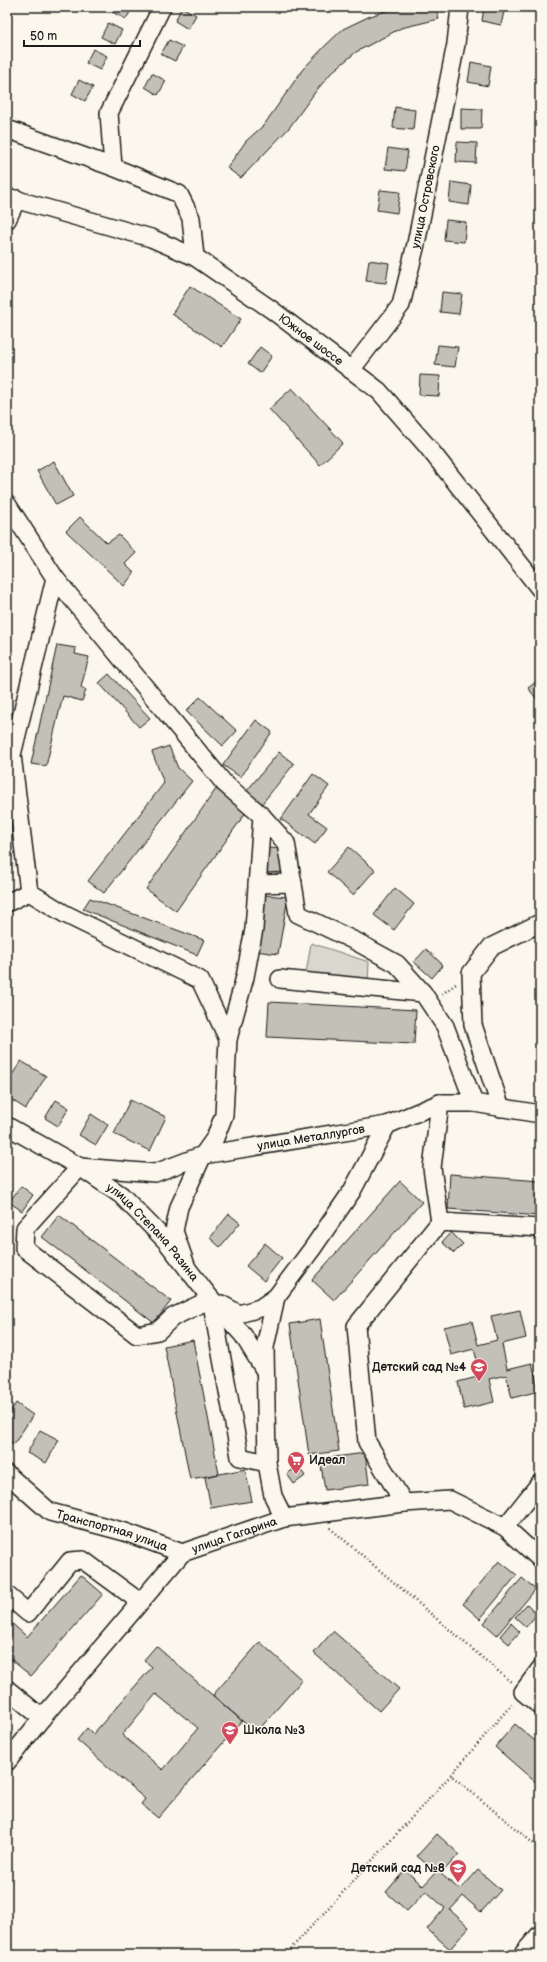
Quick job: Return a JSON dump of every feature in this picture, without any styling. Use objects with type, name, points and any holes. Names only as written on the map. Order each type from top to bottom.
[{"type":"street","points":[[113,167],[110,113],[162,7]]},
{"type":"street","name":"улица Островского","points":[[351,370],[400,305],[416,244],[455,52],[460,7]]},
{"type":"street","points":[[7,129],[113,167],[179,194],[191,218],[195,257]]},
{"type":"street","points":[[7,220],[12,198]]},
{"type":"street","name":"Южное шоссе","points":[[12,198],[151,238],[195,257],[272,310],[379,391],[427,446],[540,589]]},
{"type":"street","points":[[7,504],[55,578],[224,783],[262,816],[286,843],[298,914],[357,942],[397,964],[427,998],[445,1026],[474,1103]]},
{"type":"street","points":[[28,892],[12,755],[55,578]]},
{"type":"street","points":[[187,1268],[174,1231],[178,1207],[203,1155],[215,1138],[224,1115],[228,1039],[245,977],[254,929],[262,816]]},
{"type":"street","points":[[257,884],[293,883]]},
{"type":"street","points":[[7,903],[28,892]]},
{"type":"street","points":[[28,892],[65,914],[200,980],[228,1039]]},
{"type":"street","points":[[501,1108],[473,1025],[471,974],[491,947],[540,923]]},
{"type":"street","points":[[280,979],[427,998]]},
{"type":"street","points":[[404,1503],[366,1442],[356,1326],[440,1222],[432,1168],[440,1103]]},
{"type":"street","name":"улица Металлургов","points":[[80,1167],[155,1173],[203,1155],[386,1125],[440,1103],[474,1103],[540,1114]]},
{"type":"street","points":[[210,1298],[239,1314],[260,1308],[276,1297],[312,1249],[352,1190],[386,1125]]},
{"type":"street","name":"улица Степана Разина","points":[[7,1126],[80,1167],[121,1195],[166,1241],[210,1298],[243,1335],[266,1373]]},
{"type":"street","points":[[80,1167],[25,1228],[24,1248],[137,1335],[158,1331],[174,1317],[210,1298]]},
{"type":"street","points":[[440,1222],[540,1228]]},
{"type":"street","points":[[276,1297],[265,1347],[267,1463],[273,1496],[284,1518]]},
{"type":"street","points":[[210,1298],[240,1457],[267,1463]]},
{"type":"street","name":"Транспортная улица","points":[[7,1474],[50,1512],[125,1532],[182,1553]]},
{"type":"street","points":[[505,1527],[540,1483]]},
{"type":"street","name":"улица Гагарина","points":[[7,1762],[42,1718],[182,1553],[284,1518],[404,1503],[450,1500],[505,1527],[540,1559]]},
{"type":"street","points":[[7,1595],[28,1613],[70,1561],[83,1560],[140,1602]]},
{"type":"street","points":[[540,1669],[523,1692],[540,1706]]},
{"type":"street","points":[[7,1689],[42,1718]]},
{"type":"street","points":[[522,1955],[540,1934]]},
{"type":"path","points":[[427,998],[471,974]]},
{"type":"path","points":[[285,1955],[451,1775],[523,1692],[313,1514]]},
{"type":"path","points":[[451,1775],[540,1849]]},
{"type":"path","points":[[231,1955],[236,1955]]},
{"type":"shaded area","points":[[311,943],[369,962],[368,985],[305,979]]},
{"type":"building","points":[[115,7],[133,7],[126,19],[112,12]]},
{"type":"building","points":[[182,7],[196,15],[188,29],[175,21]]},
{"type":"building","points":[[397,7],[435,7],[439,19],[401,28],[356,52],[332,72],[289,128],[241,178],[227,168],[246,141],[264,125],[303,69],[326,45],[343,29],[368,17]]},
{"type":"building","points":[[484,7],[505,7],[501,25],[482,21]]},
{"type":"building","points":[[108,23],[122,30],[115,44],[101,37]]},
{"type":"building","points":[[169,40],[183,47],[175,61],[161,54]]},
{"type":"building","points":[[93,49],[107,56],[100,70],[86,63]]},
{"type":"building","points":[[471,62],[491,66],[488,86],[468,82]]},
{"type":"building","points":[[152,73],[166,81],[158,95],[145,87]]},
{"type":"building","points":[[79,80],[93,87],[85,101],[72,94]]},
{"type":"building","points":[[395,107],[415,110],[413,130],[393,128]]},
{"type":"building","points":[[461,108],[482,109],[481,129],[461,129]]},
{"type":"building","points":[[457,142],[477,143],[476,163],[456,162]]},
{"type":"building","points":[[388,148],[408,151],[405,171],[385,169]]},
{"type":"building","points":[[451,182],[471,185],[469,205],[449,202]]},
{"type":"building","points":[[380,190],[400,192],[397,213],[377,210]]},
{"type":"building","points":[[446,220],[466,222],[464,242],[444,240]]},
{"type":"building","points":[[369,260],[389,263],[386,283],[366,281]]},
{"type":"building","points":[[190,286],[241,319],[222,347],[172,314]]},
{"type":"building","points":[[442,292],[462,294],[459,314],[440,312]]},
{"type":"building","points":[[438,345],[458,347],[455,367],[435,365]]},
{"type":"building","points":[[260,347],[272,356],[260,373],[248,364]]},
{"type":"building","points":[[420,375],[440,376],[439,396],[419,395]]},
{"type":"building","points":[[292,388],[343,443],[320,465],[269,409]]},
{"type":"building","points":[[54,461],[73,496],[56,505],[37,471]]},
{"type":"building","points":[[80,517],[107,543],[119,535],[136,553],[125,564],[134,573],[124,586],[66,531]]},
{"type":"building","points":[[57,645],[76,648],[75,654],[89,657],[81,687],[86,690],[82,701],[63,696],[46,766],[31,764]]},
{"type":"building","points":[[109,674],[150,718],[139,727],[99,683]]},
{"type":"building","points":[[540,679],[540,703],[528,688]]},
{"type":"building","points":[[200,697],[237,731],[223,746],[186,711]]},
{"type":"building","points":[[256,720],[272,732],[240,777],[223,765]]},
{"type":"building","points":[[169,746],[178,768],[192,781],[104,893],[88,881],[164,783],[152,752]]},
{"type":"building","points":[[279,752],[294,764],[260,806],[245,793]]},
{"type":"building","points":[[313,774],[329,786],[309,814],[327,827],[315,844],[281,819]]},
{"type":"building","points":[[216,789],[247,811],[176,911],[146,889]]},
{"type":"building","points":[[349,847],[375,870],[353,895],[327,872]]},
{"type":"building","points":[[268,848],[285,849],[288,872],[263,873]]},
{"type":"building","points":[[395,888],[414,904],[394,930],[374,915]]},
{"type":"building","points":[[265,895],[288,897],[278,954],[255,951]]},
{"type":"building","points":[[90,898],[204,940],[197,955],[83,909]]},
{"type":"building","points":[[426,949],[443,965],[432,978],[414,962]]},
{"type":"building","points":[[269,1002],[416,1010],[414,1044],[267,1037]]},
{"type":"building","points":[[7,1059],[11,1061],[7,1069]]},
{"type":"building","points":[[21,1061],[46,1076],[26,1109],[7,1097],[7,1083]]},
{"type":"building","points":[[56,1100],[69,1108],[58,1126],[45,1118]]},
{"type":"building","points":[[130,1100],[166,1117],[150,1151],[114,1134]]},
{"type":"building","points":[[91,1114],[108,1125],[96,1145],[79,1135]]},
{"type":"building","points":[[450,1174],[540,1181],[540,1216],[448,1209]]},
{"type":"building","points":[[400,1181],[422,1202],[334,1300],[312,1280]]},
{"type":"building","points":[[21,1186],[33,1195],[22,1211],[9,1202]]},
{"type":"building","points":[[229,1214],[240,1223],[220,1247],[210,1238]]},
{"type":"building","points":[[59,1215],[171,1301],[154,1323],[42,1237]]},
{"type":"building","points":[[451,1232],[463,1244],[454,1253],[442,1242]]},
{"type":"building","points":[[265,1243],[282,1258],[264,1281],[246,1266]]},
{"type":"building","points":[[520,1310],[526,1338],[502,1344],[507,1369],[532,1363],[539,1391],[512,1398],[506,1375],[489,1379],[494,1402],[464,1409],[458,1382],[481,1376],[474,1349],[451,1355],[444,1327],[472,1321],[478,1345],[497,1340],[491,1316]]},
{"type":"building","points":[[320,1319],[339,1451],[309,1455],[290,1324]]},
{"type":"building","points":[[193,1340],[219,1474],[190,1479],[164,1346]]},
{"type":"building","points":[[16,1403],[33,1415],[14,1444],[7,1440],[7,1417]]},
{"type":"building","points":[[40,1430],[59,1440],[46,1463],[27,1453]]},
{"type":"building","points":[[365,1453],[369,1484],[325,1490],[320,1459]]},
{"type":"building","name":"Идеал","points":[[298,1466],[305,1476],[294,1484],[287,1474]]},
{"type":"building","points":[[245,1469],[252,1501],[211,1508],[205,1477]]},
{"type":"building","points":[[499,1561],[517,1575],[480,1619],[463,1604]]},
{"type":"building","points":[[81,1575],[103,1594],[31,1676],[7,1656],[7,1619],[27,1637]]},
{"type":"building","points":[[522,1578],[536,1589],[497,1635],[484,1623]]},
{"type":"building","points":[[527,1604],[537,1614],[526,1627],[515,1617]]},
{"type":"building","points":[[511,1623],[520,1632],[509,1644],[500,1636]]},
{"type":"building","points":[[333,1631],[399,1689],[379,1711],[314,1653]]},
{"type":"building","points":[[260,1642],[302,1680],[256,1733],[213,1695]]},
{"type":"building","points":[[156,1646],[242,1721],[158,1818],[141,1804],[145,1799],[77,1740],[87,1728],[93,1734],[152,1667],[144,1660]],"holes":[[[156,1694],[198,1728],[163,1770],[122,1735]]]},
{"type":"building","points":[[515,1724],[540,1745],[540,1786],[495,1747]]},
{"type":"building","points":[[437,1834],[459,1854],[441,1874],[460,1890],[478,1870],[501,1890],[481,1912],[463,1896],[450,1910],[469,1927],[450,1949],[427,1929],[445,1908],[426,1891],[407,1911],[386,1892],[405,1870],[423,1886],[436,1872],[417,1856]]},
{"type":"place","name":"Детский сад №4","points":[[479,1382]]},
{"type":"place","name":"Идеал","points":[[296,1475]]},
{"type":"place","name":"Школа №3","points":[[230,1745]]},
{"type":"place","name":"Детский сад №8","points":[[458,1883]]}]
